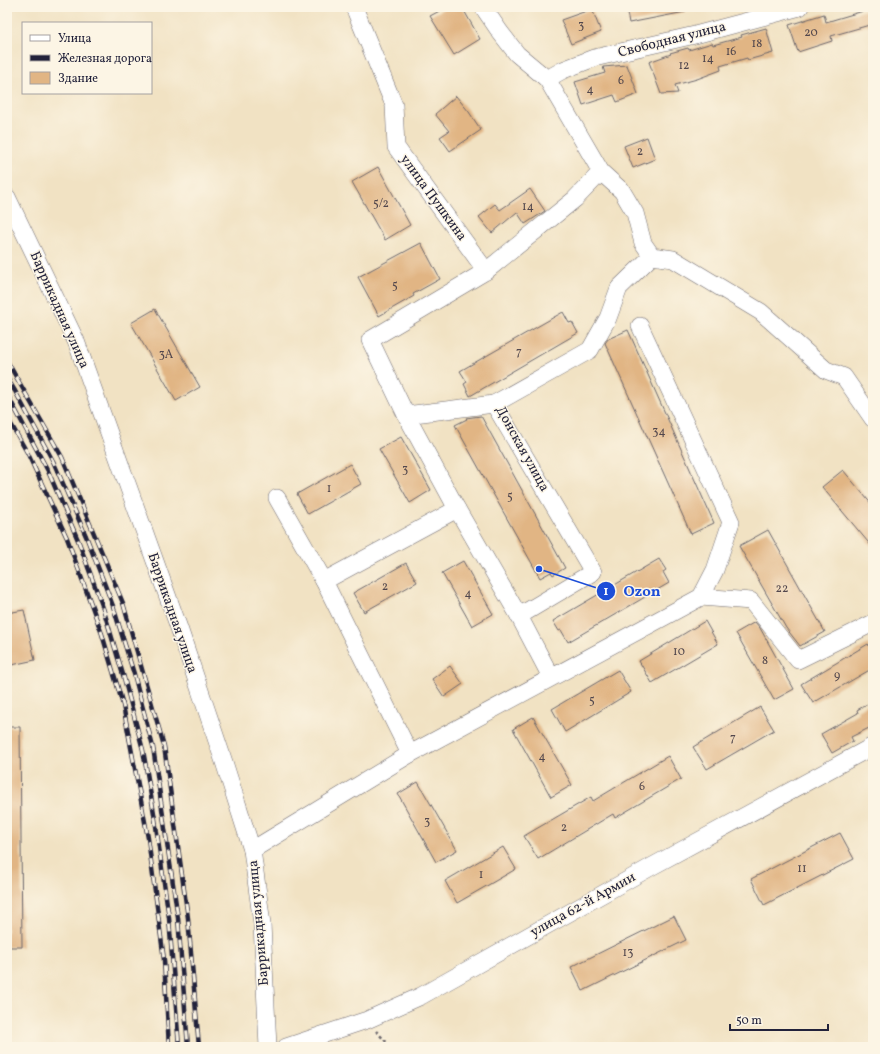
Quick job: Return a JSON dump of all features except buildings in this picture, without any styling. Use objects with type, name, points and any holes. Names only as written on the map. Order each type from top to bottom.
[{"type":"street","name":"улица Пушкина","points":[[354,7],[394,105],[396,147],[486,271]]},
{"type":"street","points":[[483,7],[517,54],[547,79],[601,172],[622,191],[625,196],[635,213],[644,244],[652,256],[673,259],[761,312],[826,370],[844,377],[873,418]]},
{"type":"street","name":"Свободная улица","points":[[547,79],[563,70],[594,58],[695,35],[800,7]]},
{"type":"street","points":[[552,677],[520,616],[457,509],[406,415],[370,340],[486,271],[575,199],[601,172]]},
{"type":"street","name":"Баррикадная улица","points":[[7,197],[76,341],[179,628],[252,850],[262,924],[268,1047]]},
{"type":"street","name":"Донская улица","points":[[520,616],[593,572],[494,404],[590,350],[608,318],[619,288],[652,256]]},
{"type":"street","points":[[640,326],[731,522],[715,570],[701,597]]},
{"type":"street","points":[[406,415],[494,404]]},
{"type":"street","points":[[277,498],[324,581],[410,754]]},
{"type":"street","points":[[324,581],[457,509]]},
{"type":"street","points":[[252,850],[410,754],[701,597],[751,601],[798,660],[873,623]]},
{"type":"street","name":"улица 62-й Армии","points":[[286,1047],[367,1020],[421,996],[656,864],[873,746]]},
{"type":"path","points":[[367,1020],[391,1047]]},
{"type":"railway","points":[[7,361],[62,457],[123,603],[164,746],[188,918],[199,1047]]},
{"type":"railway","points":[[7,378],[53,461],[86,536],[113,606],[134,674],[153,747],[178,918],[188,1047]]},
{"type":"railway","points":[[7,394],[48,471],[78,540],[103,608],[124,678],[143,750],[155,819],[169,918],[179,1047]]},
{"type":"railway","points":[[7,417],[28,454],[67,538],[102,634],[123,705],[148,838],[164,960],[169,1047]]},
{"type":"place","name":"Ozon","points":[[539,569]]}]
